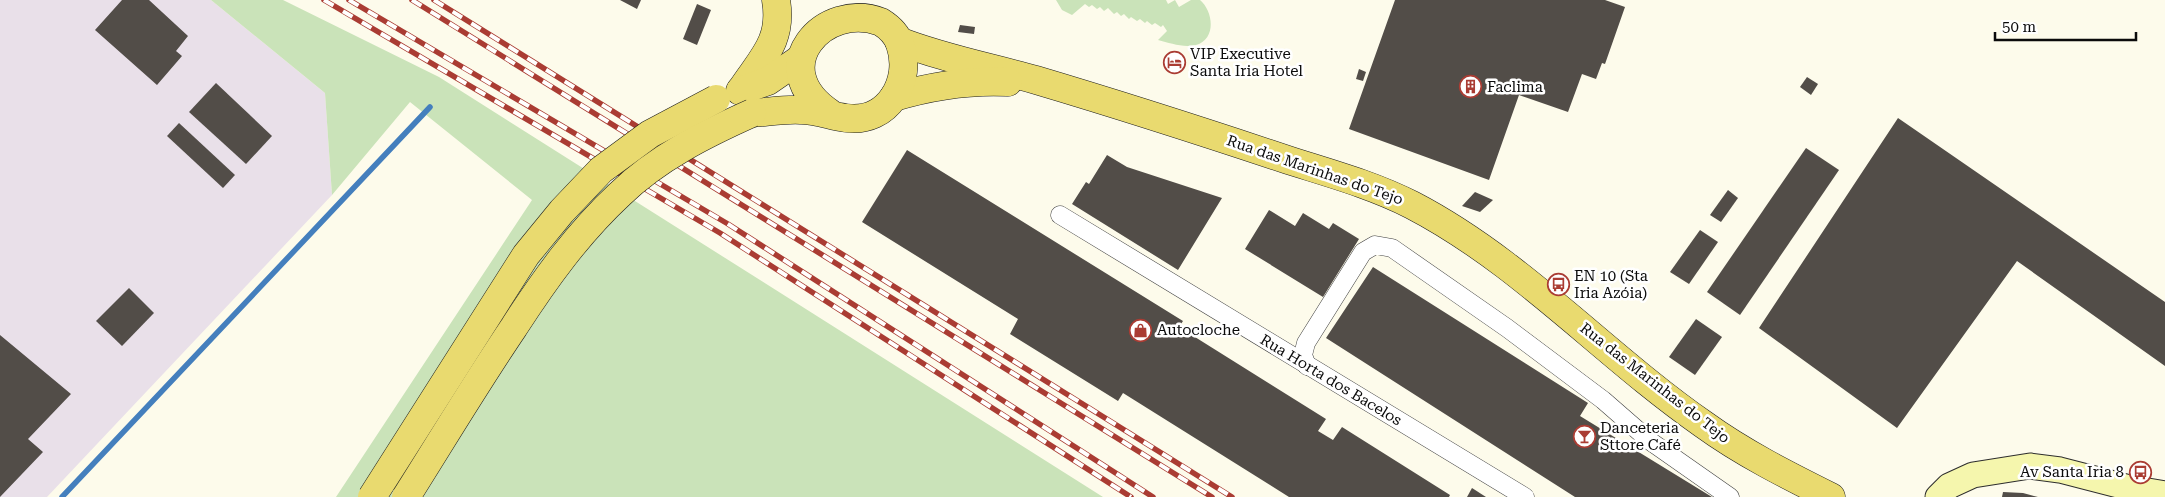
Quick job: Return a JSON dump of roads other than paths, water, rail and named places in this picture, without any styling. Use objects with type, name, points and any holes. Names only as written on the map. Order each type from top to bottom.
[{"type":"main road","points":[[746,102],[775,38],[778,10],[776,0]]},
{"type":"main road","points":[[786,0],[800,19],[804,49],[801,76],[806,91],[816,104],[830,113]]},
{"type":"main road","points":[[372,497],[526,255],[562,211],[601,170],[650,134],[716,99],[746,102],[830,113],[846,118],[864,117],[880,110],[894,98],[901,84],[904,70],[904,55],[899,41],[892,32],[876,18],[838,6],[833,17],[818,26],[804,49],[746,102],[713,130],[668,157],[621,193],[585,230],[550,273],[498,350],[406,497]]},
{"type":"main road","name":"Rua das Marinhas do Tejo","points":[[899,41],[920,50],[1112,103],[1320,170],[1408,203],[1443,222],[1507,266],[1702,424],[1747,453],[1831,497]]},
{"type":"main road","points":[[894,98],[919,90],[958,82],[1051,85]]},
{"type":"main road","points":[[1920,497],[1951,493],[1973,475],[2015,467],[2045,467],[2076,473],[2130,488],[2165,494]]},
{"type":"street","name":"Rua Horta dos Bacelos","points":[[1060,215],[1525,497]]},
{"type":"street","points":[[1307,366],[1303,355],[1306,342],[1363,252],[1375,244],[1392,248],[1507,328],[1603,400],[1650,441],[1730,497]]},
{"type":"waterway","points":[[62,497],[430,107]]},
{"type":"railway","points":[[324,0],[720,233],[1131,497]]},
{"type":"railway","points":[[349,0],[728,224],[1153,497]]},
{"type":"railway","points":[[412,0],[1212,497]]},
{"type":"railway","points":[[434,0],[1232,497]]},
{"type":"place","name":"VIP Executive Santa Iria Hotel","points":[[1174,63]]},
{"type":"place","name":"Faclima","points":[[1471,87]]},
{"type":"place","name":"EN 10 (Sta Iria Azóia)","points":[[1558,285]]},
{"type":"place","name":"Autocloche","points":[[1141,330]]},
{"type":"place","name":"Danceteria Sttore Café","points":[[1584,437]]},
{"type":"place","name":"Av Santa Iria 8","points":[[2140,472]]}]
